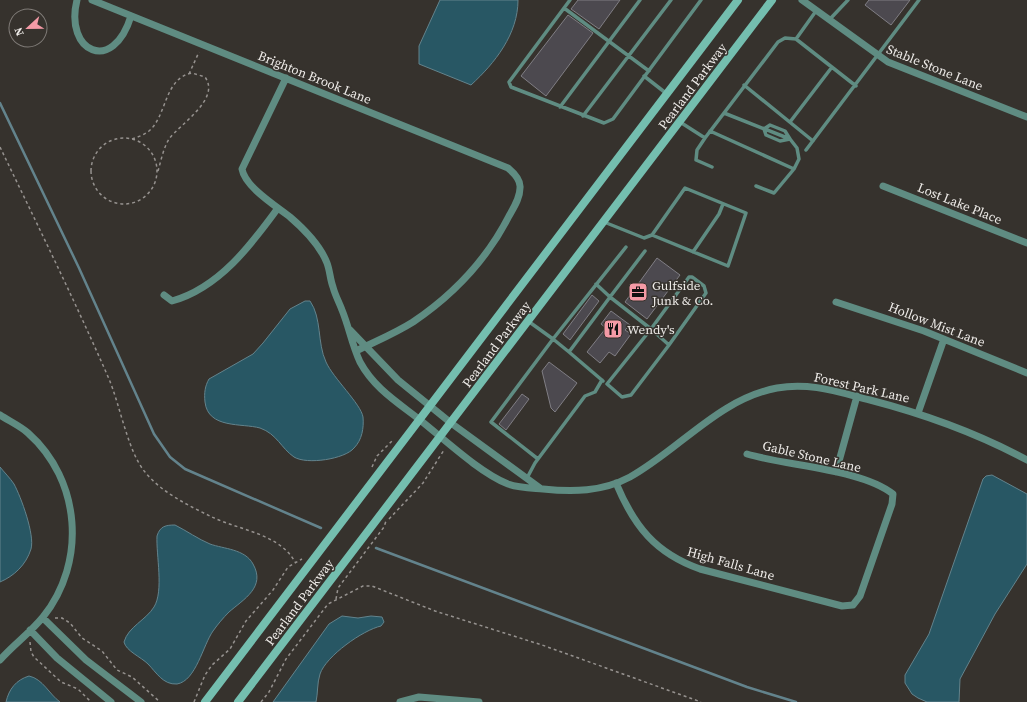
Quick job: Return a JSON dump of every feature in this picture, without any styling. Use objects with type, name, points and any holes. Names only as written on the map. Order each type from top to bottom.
[{"type":"main road","name":"Pearland Parkway","points":[[205,702],[738,0]]},
{"type":"main road","name":"Pearland Parkway","points":[[238,702],[772,0]]},
{"type":"street","points":[[77,0],[75,9],[76,28],[84,46],[94,51],[104,52],[114,46],[128,26],[131,16]]},
{"type":"street","name":"Brighton Brook Lane","points":[[92,0],[508,168],[516,174],[520,187],[518,201],[493,244],[467,276],[434,306],[413,322],[378,343],[366,346]]},
{"type":"street","name":"Stable Stone Lane","points":[[802,0],[878,56],[906,70],[1027,117]]},
{"type":"street","name":"Forest Park Lane","points":[[286,78],[242,169],[243,175],[278,208],[291,218],[318,246],[327,264],[333,288],[360,361],[372,380],[385,395],[420,420],[448,443],[506,483],[521,487],[578,491],[616,483],[645,467],[733,403],[752,394],[777,388],[803,385],[826,388],[918,412],[996,445],[1027,460]]},
{"type":"street","name":"Lost Lake Place","points":[[883,186],[1027,243]]},
{"type":"street","points":[[164,294],[172,300],[183,298],[214,279],[252,243],[278,208]]},
{"type":"street","name":"Hollow Mist Lane","points":[[836,302],[896,321],[1027,373]]},
{"type":"street","points":[[348,328],[398,380],[451,423],[542,489]]},
{"type":"street","points":[[918,412],[944,339]]},
{"type":"street","points":[[356,351],[366,346]]},
{"type":"street","points":[[836,472],[857,396]]},
{"type":"street","points":[[0,415],[28,433],[44,449],[56,466],[69,501],[74,533],[71,557],[63,582],[43,618],[0,660]]},
{"type":"street","name":"Gable Stone Lane","points":[[747,454],[767,460],[836,472],[884,486],[893,494],[892,504],[860,596],[853,605]]},
{"type":"street","name":"High Falls Lane","points":[[616,483],[626,508],[640,528],[654,542],[680,562],[700,569],[842,606],[853,605]]},
{"type":"street","points":[[43,618],[82,656],[141,702]]},
{"type":"street","points":[[30,630],[57,658],[111,702]]},
{"type":"street","points":[[400,702],[420,697],[479,702]]},
{"type":"lane","points":[[570,0],[509,82],[511,87],[604,123],[613,119],[701,0]]},
{"type":"lane","points":[[560,107],[640,0]]},
{"type":"lane","points":[[583,116],[672,0]]},
{"type":"lane","points":[[829,20],[848,0]]},
{"type":"lane","points":[[806,150],[856,86],[919,0]]},
{"type":"lane","points":[[564,8],[648,71]]},
{"type":"lane","points":[[796,39],[816,11]]},
{"type":"lane","points":[[712,167],[696,160],[697,150],[778,42],[785,38],[796,39],[856,86]]},
{"type":"lane","points":[[790,122],[832,67]]},
{"type":"lane","points":[[644,76],[667,94]]},
{"type":"lane","points":[[744,86],[813,141]]},
{"type":"lane","points":[[724,113],[790,139],[797,148],[799,159],[794,170],[774,194],[756,186]]},
{"type":"lane","points":[[679,122],[706,138]]},
{"type":"lane","points":[[710,131],[794,170]]},
{"type":"lane","points":[[604,222],[644,238],[652,235],[685,188],[746,213],[728,266],[652,235]]},
{"type":"lane","points":[[693,252],[720,214],[723,204]]},
{"type":"lane","points":[[538,459],[491,422],[553,339],[626,246]]},
{"type":"lane","points":[[568,352],[645,251]]},
{"type":"lane","points":[[528,321],[553,339],[568,352],[602,380],[607,384],[622,396],[631,396],[704,297],[706,293],[704,286],[700,282],[692,277],[689,278],[607,384]]},
{"type":"lane","points":[[596,284],[669,345]]},
{"type":"lane","points":[[527,479],[538,459],[585,396],[595,392],[602,380]]},
{"type":"path","points":[[189,74],[198,74],[205,77],[209,84],[208,95],[200,108],[181,125],[168,142],[158,172],[149,192],[134,202],[122,204],[112,202],[96,188],[91,176],[90,167],[97,151],[109,142],[132,139],[149,131],[157,120],[172,89],[177,82],[189,74],[202,44]]},
{"type":"path","points":[[132,139],[140,142],[149,150],[154,159],[158,172]]},
{"type":"path","points":[[0,147],[93,341],[114,392],[132,448],[144,471],[171,494],[212,517],[268,539],[284,549],[295,562]]},
{"type":"path","points":[[370,471],[377,456],[394,439]]},
{"type":"path","points":[[336,599],[338,588],[384,527],[386,521],[423,483],[448,443]]},
{"type":"path","points":[[194,702],[205,674],[212,665],[230,649],[250,616],[273,590],[288,567],[307,557]]},
{"type":"path","points":[[262,702],[269,692],[286,659],[328,604],[363,586],[372,586],[428,608],[542,645],[702,702]]},
{"type":"path","points":[[43,618],[62,618],[70,623],[82,638],[102,651],[118,670],[132,677],[160,702]]},
{"type":"path","points":[[30,630],[30,645],[34,657],[61,682],[78,689],[91,702]]},
{"type":"water","points":[[440,0],[518,0],[514,25],[504,47],[471,85],[419,64],[419,46]]},
{"type":"water","points":[[305,301],[310,301],[314,308],[318,323],[321,347],[326,362],[334,376],[357,405],[363,417],[362,434],[357,445],[343,455],[326,460],[308,461],[294,457],[275,437],[260,428],[235,425],[219,421],[212,417],[207,411],[205,402],[206,387],[209,379],[253,354],[290,309]]},
{"type":"water","points":[[0,467],[14,484],[20,498],[27,516],[32,543],[29,555],[23,565],[10,577],[0,582]]},
{"type":"water","points":[[992,475],[1027,494],[1027,564],[995,614],[960,679],[959,702],[927,702],[912,694],[905,683],[905,675],[929,634],[983,479],[986,476]]},
{"type":"water","points":[[169,525],[175,525],[210,544],[234,550],[245,555],[253,564],[257,579],[252,592],[229,612],[213,631],[194,670],[184,681],[177,684],[172,684],[157,674],[145,661],[131,651],[124,642],[129,632],[151,612],[154,607],[159,592],[157,536],[162,528]]},
{"type":"water","points":[[342,616],[358,618],[371,616],[382,617],[384,622],[381,626],[373,628],[355,638],[330,659],[320,674],[316,702],[273,702],[329,624]]},
{"type":"water","points":[[29,676],[42,683],[60,702],[6,702],[9,693],[14,686],[20,680]]},
{"type":"building","points":[[578,0],[620,0],[599,29],[571,9]]},
{"type":"building","points":[[869,0],[910,0],[891,25],[865,5]]},
{"type":"building","points":[[568,15],[593,33],[546,96],[521,76]]},
{"type":"building","points":[[657,258],[680,275],[647,319],[625,302]]},
{"type":"building","points":[[592,295],[599,301],[570,340],[563,334]]},
{"type":"building","points":[[611,311],[630,325],[625,330],[631,334],[615,356],[609,352],[600,363],[587,352],[606,328],[601,324]]},
{"type":"building","points":[[549,362],[577,383],[555,412],[551,408],[542,371]]},
{"type":"building","points":[[522,394],[529,399],[506,430],[499,424]]},
{"type":"waterway","points":[[0,103],[79,268],[154,434],[170,457],[185,469],[321,528]]},
{"type":"waterway","points":[[376,548],[747,687],[796,702]]},
{"type":"place","name":"Gulfside Junk & Co.","points":[[638,292]]},
{"type":"place","name":"Wendy's","points":[[613,329]]}]
